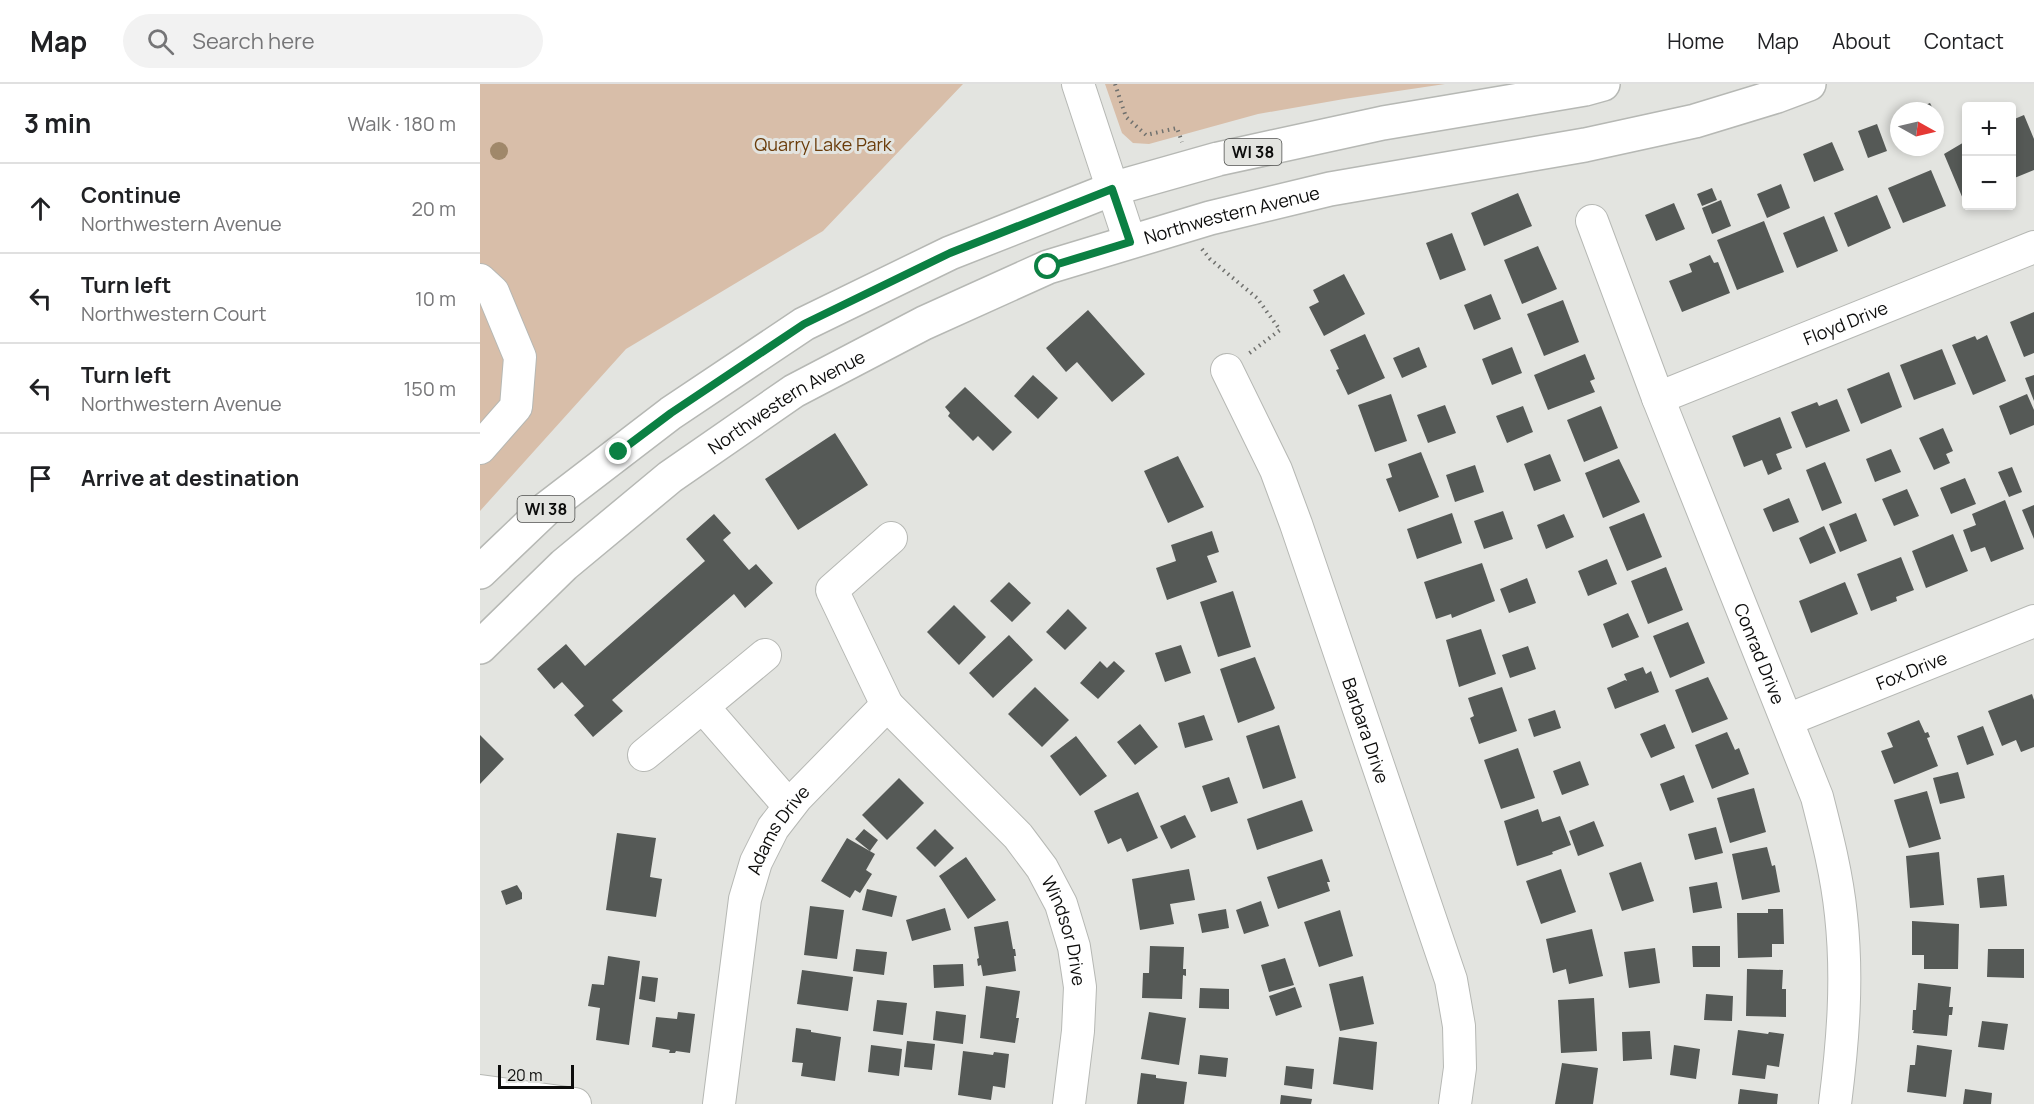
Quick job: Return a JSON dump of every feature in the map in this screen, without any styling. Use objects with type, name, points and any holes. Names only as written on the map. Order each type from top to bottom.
[{"type":"main road","name":"WI 38","points":[[480,572],[547,508],[671,413],[804,324],[950,253],[1112,189],[1218,159],[1383,123],[1586,89],[1603,84]]},
{"type":"main road","name":"Northwestern Avenue","points":[[480,647],[564,565],[670,477],[794,391],[924,323],[1048,267],[1210,218],[1330,189],[1585,145],[1695,121],[1809,84]]},
{"type":"street","points":[[1078,84],[1130,242]]},
{"type":"street","name":"Conrad Drive","points":[[1592,221],[1658,398],[1817,797],[1833,860],[1841,914],[1845,969],[1844,1034],[1835,1104]]},
{"type":"street","name":"Floyd Drive","points":[[1658,398],[2034,247]]},
{"type":"street","points":[[480,280],[493,292],[520,357],[516,407],[480,448]]},
{"type":"street","name":"Barbara Drive","points":[[1227,370],[1276,470],[1296,524],[1451,980],[1459,1026],[1460,1068],[1455,1104]]},
{"type":"street","points":[[887,705],[832,590],[891,538]]},
{"type":"street","name":"Fox Drive","points":[[1787,720],[2034,621]]},
{"type":"street","points":[[644,755],[765,656]]},
{"type":"street","name":"Windsor Drive","points":[[887,705],[1018,836],[1042,868],[1061,904],[1074,947],[1080,987],[1078,1031],[1069,1104]]},
{"type":"street","name":"Adams Drive","points":[[719,1104],[745,899],[756,862],[789,806],[887,705]]},
{"type":"street","points":[[703,707],[789,806]]},
{"type":"street","points":[[480,1091],[575,1104]]},
{"type":"green space","name":"Quarry Lake Park","points":[[480,84],[963,84],[823,231],[626,349],[480,511]]},
{"type":"green space","points":[[1105,84],[1445,84],[1258,114],[1149,144],[1133,143],[1122,133]]},
{"type":"building","points":[[2024,115],[2034,139],[2034,170],[2016,177],[2016,156],[2016,118]]},
{"type":"building","points":[[1877,124],[1887,151],[1868,158],[1858,131]]},
{"type":"building","points":[[1832,142],[1844,170],[1814,182],[1803,154]]},
{"type":"building","points":[[1962,143],[1962,197],[1944,154]]},
{"type":"building","points":[[1931,170],[1946,206],[1903,223],[1888,188]]},
{"type":"building","points":[[1781,184],[1790,208],[1767,218],[1757,194]]},
{"type":"building","points":[[1712,188],[1717,200],[1702,206],[1697,194]]},
{"type":"building","points":[[1518,193],[1532,226],[1484,246],[1471,213]]},
{"type":"building","points":[[1877,195],[1891,228],[1848,247],[1834,213]]},
{"type":"building","points":[[1721,200],[1731,226],[1712,234],[1702,208]]},
{"type":"building","points":[[1674,203],[1685,229],[1656,241],[1645,215]]},
{"type":"building","points":[[1824,216],[1838,251],[1797,268],[1783,233]]},
{"type":"building","points":[[1764,221],[1784,272],[1737,290],[1717,240]]},
{"type":"building","points":[[1452,233],[1466,270],[1440,280],[1426,243]]},
{"type":"building","points":[[1538,246],[1557,289],[1522,304],[1504,260]]},
{"type":"building","points":[[1710,255],[1714,263],[1718,262],[1730,293],[1682,312],[1669,281],[1692,272],[1689,264]]},
{"type":"building","points":[[1344,274],[1365,314],[1324,336],[1309,307],[1319,302],[1313,290]]},
{"type":"building","points":[[1491,294],[1501,319],[1474,330],[1464,305]]},
{"type":"building","points":[[1563,300],[1579,342],[1544,356],[1527,314]]},
{"type":"building","points":[[1088,310],[1145,374],[1112,402],[1077,362],[1066,372],[1046,348]]},
{"type":"building","points":[[2034,312],[2034,353],[2024,357],[2010,322]]},
{"type":"building","points":[[1365,334],[1385,378],[1348,395],[1336,370],[1339,369],[1330,350]]},
{"type":"building","points":[[1987,335],[2006,381],[1973,395],[1952,345],[1975,336],[1977,340]]},
{"type":"building","points":[[1419,347],[1427,367],[1402,378],[1393,358]]},
{"type":"building","points":[[1512,347],[1522,373],[1492,385],[1482,359]]},
{"type":"building","points":[[1942,349],[1956,384],[1914,400],[1900,365]]},
{"type":"building","points":[[1585,354],[1595,379],[1590,381],[1595,392],[1548,410],[1534,375]]},
{"type":"building","points":[[1889,372],[1902,407],[1861,424],[1847,389]]},
{"type":"building","points":[[1033,375],[1058,398],[1038,419],[1014,396]]},
{"type":"building","points":[[2034,375],[2034,401],[2025,378]]},
{"type":"building","points":[[965,387],[1012,432],[993,451],[978,436],[973,441],[948,416],[950,413],[945,407]]},
{"type":"building","points":[[1391,394],[1407,441],[1375,452],[1358,405]]},
{"type":"building","points":[[2027,394],[2034,410],[2034,425],[2010,435],[1999,406]]},
{"type":"building","points":[[1837,399],[1850,431],[1806,448],[1791,412],[1817,402],[1819,406]]},
{"type":"building","points":[[1445,405],[1456,433],[1428,443],[1417,415]]},
{"type":"building","points":[[1523,406],[1533,432],[1507,443],[1496,416]]},
{"type":"building","points":[[1601,406],[1618,448],[1584,462],[1567,420]]},
{"type":"building","points":[[1780,417],[1792,448],[1776,454],[1782,469],[1768,475],[1762,460],[1744,467],[1732,436]]},
{"type":"building","points":[[1943,428],[1953,451],[1946,454],[1950,463],[1934,470],[1919,438]]},
{"type":"building","points":[[835,433],[868,485],[798,530],[765,479]]},
{"type":"building","points":[[1891,449],[1901,472],[1875,482],[1866,459]]},
{"type":"building","points":[[1421,452],[1439,497],[1399,512],[1386,479],[1392,477],[1388,464]]},
{"type":"building","points":[[1550,454],[1561,481],[1534,491],[1524,464]]},
{"type":"building","points":[[1178,456],[1204,507],[1168,523],[1144,471]]},
{"type":"building","points":[[1619,459],[1640,502],[1603,518],[1585,473]]},
{"type":"building","points":[[1825,462],[1842,503],[1822,511],[1806,470]]},
{"type":"building","points":[[1475,465],[1484,492],[1455,502],[1446,475]]},
{"type":"building","points":[[2012,467],[2022,492],[2009,497],[1998,472]]},
{"type":"building","points":[[1965,478],[1976,504],[1951,514],[1940,488]]},
{"type":"building","points":[[1907,489],[1919,516],[1894,526],[1882,499]]},
{"type":"building","points":[[1789,498],[1799,522],[1773,532],[1763,509]]},
{"type":"building","points":[[2005,500],[2024,549],[1991,562],[1985,547],[1971,552],[1963,530],[1976,525],[1972,514]]},
{"type":"building","points":[[2034,505],[2034,539],[2022,510]]},
{"type":"building","points":[[1503,511],[1513,539],[1484,549],[1474,521]]},
{"type":"building","points":[[1452,513],[1462,543],[1417,559],[1407,529]]},
{"type":"building","points":[[1644,513],[1662,557],[1627,571],[1609,527]]},
{"type":"building","points":[[1856,513],[1867,541],[1840,552],[1829,524]]},
{"type":"building","points":[[714,514],[731,533],[723,540],[749,570],[756,564],[773,583],[745,608],[734,594],[612,700],[623,711],[593,737],[574,715],[584,706],[562,682],[554,689],[537,669],[566,644],[585,666],[705,561],[686,539]]},
{"type":"building","points":[[1564,514],[1574,537],[1546,549],[1537,525]]},
{"type":"building","points":[[1824,526],[1836,553],[1810,564],[1799,538]]},
{"type":"building","points":[[1212,531],[1219,552],[1207,556],[1217,582],[1167,600],[1156,568],[1176,561],[1171,545]]},
{"type":"building","points":[[1953,534],[1968,571],[1926,588],[1912,551]]},
{"type":"building","points":[[1901,557],[1914,590],[1896,597],[1897,601],[1871,611],[1857,574]]},
{"type":"building","points":[[1607,559],[1617,584],[1588,596],[1578,571]]},
{"type":"building","points":[[1482,563],[1495,601],[1452,618],[1451,614],[1436,619],[1424,582]]},
{"type":"building","points":[[1666,567],[1683,610],[1648,624],[1631,581]]},
{"type":"building","points":[[1527,578],[1536,603],[1509,613],[1500,589]]},
{"type":"building","points":[[1009,582],[1031,603],[1012,622],[990,601]]},
{"type":"building","points":[[1845,582],[1858,614],[1811,633],[1799,601]]},
{"type":"building","points":[[1233,591],[1251,647],[1218,657],[1200,602]]},
{"type":"building","points":[[954,605],[986,637],[959,665],[927,632]]},
{"type":"building","points":[[1068,609],[1087,628],[1065,650],[1046,632]]},
{"type":"building","points":[[1628,613],[1639,637],[1612,648],[1603,624]]},
{"type":"building","points":[[1688,622],[1705,663],[1670,678],[1653,636]]},
{"type":"building","points":[[1481,629],[1496,674],[1459,687],[1446,640]]},
{"type":"building","points":[[1009,635],[1033,660],[993,698],[969,673]]},
{"type":"building","points":[[1181,645],[1191,673],[1165,682],[1155,653]]},
{"type":"building","points":[[1528,646],[1536,669],[1510,678],[1502,655]]},
{"type":"building","points":[[1255,657],[1275,708],[1238,723],[1220,669]]},
{"type":"building","points":[[1100,661],[1107,668],[1114,661],[1125,671],[1098,699],[1080,683]]},
{"type":"building","points":[[1643,667],[1646,674],[1651,671],[1659,692],[1615,709],[1607,688],[1627,681],[1624,674]]},
{"type":"building","points":[[1708,677],[1728,719],[1692,733],[1675,690]]},
{"type":"building","points":[[1035,687],[1069,720],[1042,747],[1008,714]]},
{"type":"building","points":[[1502,687],[1517,731],[1479,744],[1470,718],[1474,716],[1468,698]]},
{"type":"building","points":[[2032,694],[2034,747],[2021,752],[2016,740],[2002,746],[1988,711]]},
{"type":"building","points":[[1555,710],[1561,728],[1534,737],[1528,719]]},
{"type":"building","points":[[1204,715],[1213,740],[1185,748],[1178,723]]},
{"type":"building","points":[[1919,720],[1925,733],[1928,732],[1930,737],[1927,738],[1938,766],[1894,784],[1881,751],[1893,747],[1887,733]]},
{"type":"building","points":[[1140,724],[1158,747],[1135,765],[1117,742]]},
{"type":"building","points":[[1665,724],[1675,748],[1651,758],[1640,734]]},
{"type":"building","points":[[1279,725],[1296,778],[1263,789],[1246,736]]},
{"type":"building","points":[[1983,726],[1994,755],[1967,765],[1957,736]]},
{"type":"building","points":[[1727,732],[1735,750],[1739,748],[1749,774],[1712,789],[1695,745]]},
{"type":"building","points":[[480,735],[504,759],[480,784]]},
{"type":"building","points":[[1076,736],[1107,776],[1080,796],[1050,756]]},
{"type":"building","points":[[1518,748],[1535,798],[1501,809],[1484,760]]},
{"type":"building","points":[[1580,761],[1589,785],[1562,795],[1553,771]]},
{"type":"building","points":[[1958,772],[1965,798],[1940,804],[1933,778]]},
{"type":"building","points":[[1684,775],[1694,802],[1670,811],[1660,784]]},
{"type":"building","points":[[1229,777],[1238,803],[1211,812],[1202,786]]},
{"type":"building","points":[[899,778],[924,803],[887,840],[862,815]]},
{"type":"building","points":[[1754,788],[1766,832],[1730,843],[1717,798]]},
{"type":"building","points":[[1927,791],[1941,839],[1909,848],[1894,800]]},
{"type":"building","points":[[1138,792],[1158,838],[1127,852],[1121,838],[1108,844],[1094,811]]},
{"type":"building","points":[[1302,800],[1313,831],[1257,850],[1247,819]]},
{"type":"building","points":[[1538,809],[1542,822],[1560,816],[1571,845],[1552,852],[1553,854],[1517,866],[1504,821]]},
{"type":"building","points":[[1185,815],[1196,837],[1171,849],[1160,826]]},
{"type":"building","points":[[1594,821],[1604,846],[1578,856],[1569,831]]},
{"type":"building","points":[[1716,827],[1723,853],[1695,860],[1688,834]]},
{"type":"building","points":[[864,829],[878,840],[870,851],[855,839]]},
{"type":"building","points":[[935,829],[954,848],[935,867],[916,848]]},
{"type":"building","points":[[617,833],[656,838],[650,877],[662,879],[656,917],[606,910]]},
{"type":"building","points":[[847,838],[875,854],[866,870],[872,874],[860,893],[855,890],[850,898],[821,881]]},
{"type":"building","points":[[1767,847],[1772,866],[1775,865],[1780,892],[1742,900],[1732,854]]},
{"type":"building","points":[[1939,852],[1944,905],[1910,908],[1906,856]]},
{"type":"building","points":[[966,857],[996,900],[968,919],[939,876]]},
{"type":"building","points":[[1322,859],[1330,882],[1327,882],[1330,891],[1278,909],[1267,877]]},
{"type":"building","points":[[1641,862],[1654,901],[1622,911],[1609,873]]},
{"type":"building","points":[[1189,869],[1195,900],[1170,904],[1174,924],[1140,930],[1132,879]]},
{"type":"building","points":[[1561,869],[1576,912],[1541,924],[1526,881]]},
{"type":"building","points":[[2004,875],[2007,906],[1980,908],[1977,878]]},
{"type":"building","points":[[1717,882],[1722,908],[1693,913],[1689,887]]},
{"type":"building","points":[[517,885],[522,893],[522,899],[506,905],[501,891]]},
{"type":"building","points":[[867,889],[897,896],[892,917],[862,910]]},
{"type":"building","points":[[1261,901],[1269,926],[1244,934],[1236,910]]},
{"type":"building","points":[[810,906],[844,910],[837,959],[804,955]]},
{"type":"building","points":[[945,908],[951,930],[912,941],[906,920]]},
{"type":"building","points":[[1226,909],[1229,928],[1202,933],[1198,914]]},
{"type":"building","points":[[1768,909],[1783,909],[1784,944],[1772,944],[1772,957],[1738,958],[1737,913],[1768,913]]},
{"type":"building","points":[[1340,910],[1353,956],[1319,967],[1304,922]]},
{"type":"building","points":[[1008,921],[1013,949],[1015,949],[1016,971],[983,976],[981,965],[978,966],[977,959],[979,958],[974,927]]},
{"type":"building","points":[[1912,921],[1959,924],[1958,969],[1924,969],[1924,955],[1912,955]]},
{"type":"building","points":[[1592,929],[1603,976],[1569,984],[1566,969],[1553,973],[1546,939]]},
{"type":"building","points":[[1150,946],[1184,947],[1183,969],[1186,969],[1186,976],[1183,975],[1182,999],[1142,998],[1143,973],[1149,973]]},
{"type":"building","points":[[1692,946],[1720,946],[1720,967],[1693,967]]},
{"type":"building","points":[[1655,948],[1660,983],[1629,988],[1624,952]]},
{"type":"building","points":[[856,949],[887,952],[884,975],[853,971]]},
{"type":"building","points":[[1988,949],[2024,949],[2024,978],[1987,977]]},
{"type":"building","points":[[608,956],[640,961],[629,1045],[596,1040],[600,1008],[588,1006],[592,984],[604,985]]},
{"type":"building","points":[[1285,958],[1294,985],[1269,992],[1261,965]]},
{"type":"building","points":[[963,964],[964,986],[934,988],[933,965]]},
{"type":"building","points":[[1747,969],[1783,970],[1782,989],[1786,989],[1786,1017],[1746,1016]]},
{"type":"building","points":[[802,970],[853,977],[848,1011],[797,1004]]},
{"type":"building","points":[[642,976],[658,978],[655,1002],[639,999]]},
{"type":"building","points":[[1363,976],[1374,1024],[1340,1031],[1329,984]]},
{"type":"building","points":[[1918,983],[1951,987],[1949,1007],[1953,1007],[1952,1015],[1949,1015],[1947,1036],[1913,1033],[1913,1010],[1916,1010]]},
{"type":"building","points":[[986,986],[1020,991],[1015,1043],[980,1038]]},
{"type":"building","points":[[1295,987],[1302,1007],[1276,1016],[1269,996]]},
{"type":"building","points":[[1200,988],[1229,989],[1229,1009],[1199,1008]]},
{"type":"building","points":[[1706,994],[1733,996],[1732,1021],[1704,1020]]},
{"type":"building","points":[[1594,998],[1597,1051],[1561,1053],[1558,1000]]},
{"type":"building","points":[[877,1000],[907,1003],[903,1035],[873,1031]]},
{"type":"building","points":[[936,1011],[966,1015],[963,1044],[933,1040]]},
{"type":"building","points":[[678,1012],[695,1014],[690,1053],[676,1051],[669,1053],[670,1050],[652,1047],[656,1017],[677,1019]]},
{"type":"building","points":[[1149,1012],[1186,1018],[1179,1065],[1141,1059]]},
{"type":"building","points":[[1982,1021],[2008,1024],[2004,1050],[1978,1047]]},
{"type":"building","points":[[796,1028],[841,1037],[835,1081],[801,1076],[803,1063],[792,1062]]},
{"type":"building","points":[[1738,1030],[1784,1034],[1779,1067],[1767,1065],[1765,1079],[1732,1075]]},
{"type":"building","points":[[1650,1031],[1652,1059],[1623,1061],[1622,1032]]},
{"type":"building","points":[[1339,1037],[1377,1042],[1373,1090],[1333,1084]]},
{"type":"building","points":[[907,1041],[935,1044],[932,1070],[904,1067]]},
{"type":"building","points":[[871,1045],[902,1049],[899,1076],[868,1072]]},
{"type":"building","points":[[1674,1045],[1700,1049],[1696,1079],[1670,1075]]},
{"type":"building","points":[[1917,1045],[1952,1050],[1946,1097],[1907,1092],[1910,1065],[1915,1065]]},
{"type":"building","points":[[963,1051],[993,1055],[994,1052],[1009,1054],[1005,1088],[993,1086],[991,1100],[958,1095]]},
{"type":"building","points":[[1200,1055],[1228,1058],[1226,1077],[1198,1074]]},
{"type":"building","points":[[1562,1063],[1598,1068],[1593,1104],[1555,1104]]},
{"type":"building","points":[[1286,1066],[1314,1069],[1312,1089],[1284,1085]]},
{"type":"building","points":[[1141,1073],[1156,1075],[1156,1078],[1187,1082],[1184,1104],[1137,1104]]},
{"type":"building","points":[[1740,1089],[1778,1094],[1777,1104],[1738,1104]]},
{"type":"building","points":[[1965,1089],[1992,1093],[1991,1104],[1963,1104]]},
{"type":"building","points":[[1281,1095],[1312,1099],[1311,1104],[1280,1104]]},
{"type":"route","points":[[619,452],[671,413],[804,324],[950,253],[1112,189],[1130,242],[1048,267]]}]
